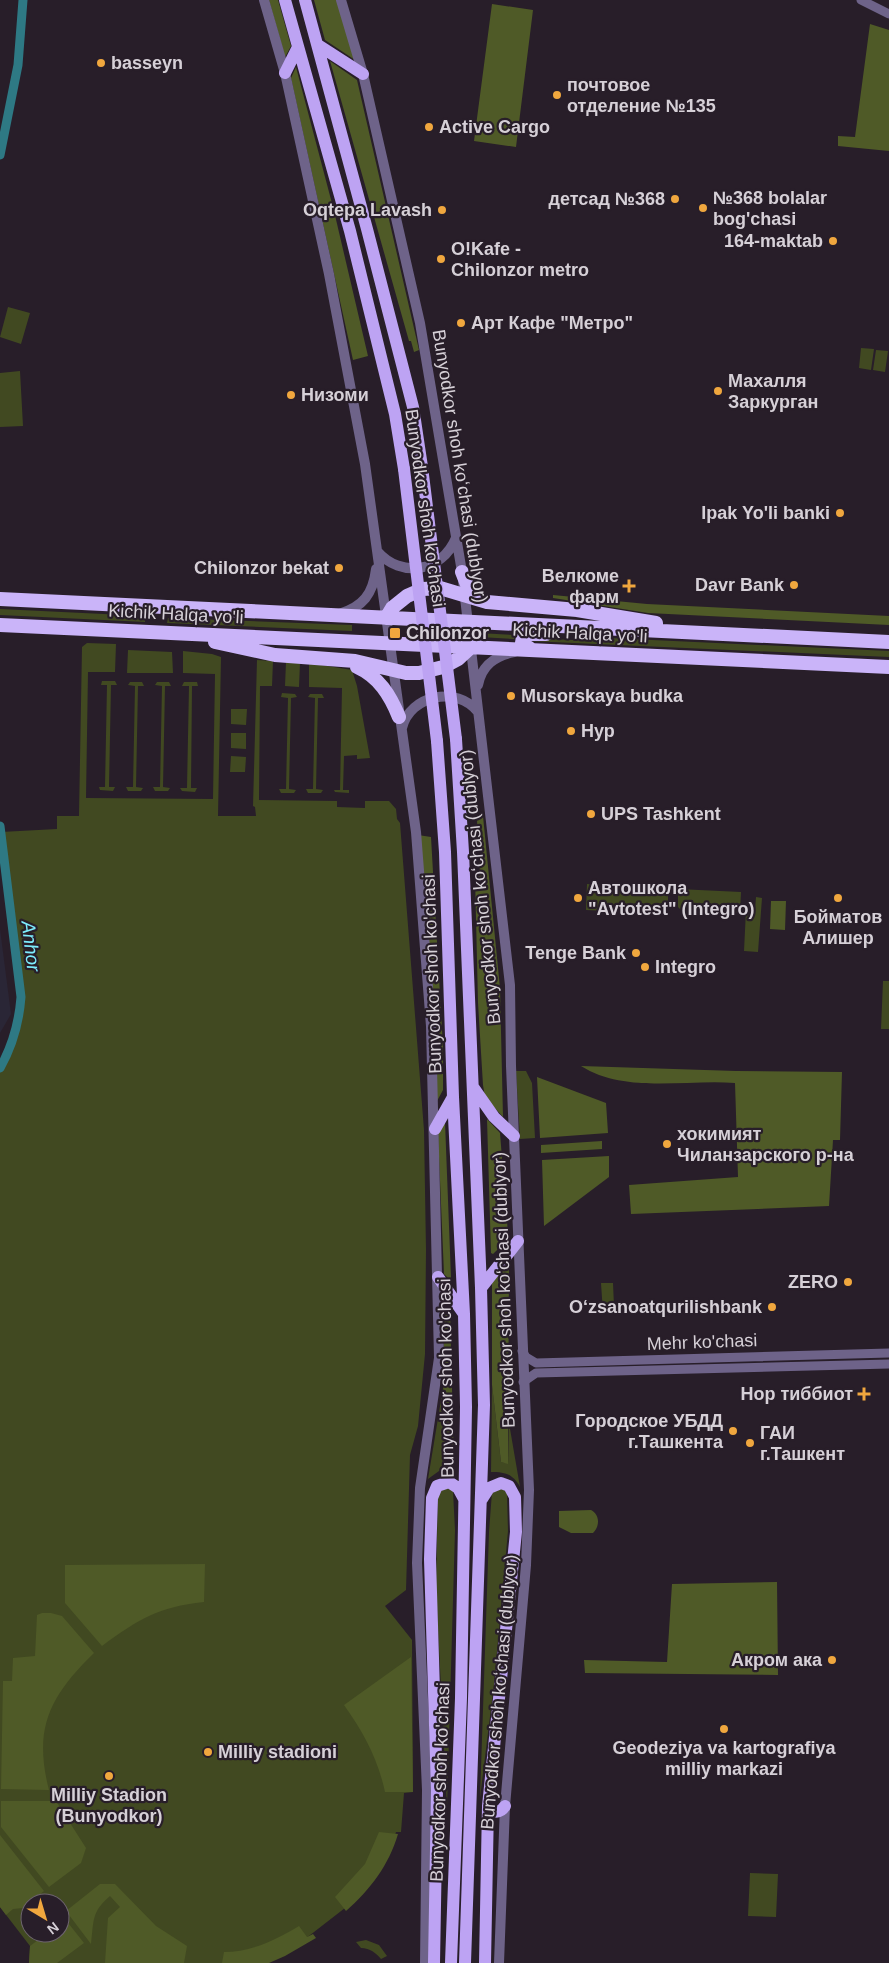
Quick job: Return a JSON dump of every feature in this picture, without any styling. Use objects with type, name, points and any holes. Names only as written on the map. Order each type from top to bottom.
[{"type":"highway","points":[[462,572],[471,597]]},
{"type":"highway","points":[[386,618],[400,600],[423,590],[440,588],[506,605],[577,610],[740,634]]},
{"type":"highway","name":"Kichik Halqa yo'li","points":[[0,600],[889,642]]},
{"type":"highway","points":[[144,632],[152,627],[156,620],[153,612],[146,606]]},
{"type":"highway","name":"Kichik Halqa yo'li","points":[[0,624],[889,667]]},
{"type":"highway","points":[[532,650],[522,643],[523,637],[526,634],[583,635],[616,628]]},
{"type":"highway","points":[[178,633],[275,655],[355,661],[393,672],[419,673],[437,669],[453,662],[471,647]]},
{"type":"highway","points":[[338,659],[358,667],[375,677],[388,695],[399,717]]},
{"type":"main road","name":"Bunyodkor shoh ko'chasi","points":[[285,0],[357,260],[395,414],[404,469],[437,741],[446,852],[453,1097],[464,1314],[466,1407],[461,1698],[451,1963]]},
{"type":"main road","name":"Bunyodkor shoh ko'chasi","points":[[305,0],[413,407],[456,739],[473,1088],[484,1405],[465,1963]]},
{"type":"main road","points":[[318,45],[363,74]]},
{"type":"main road","points":[[285,73],[298,47]]},
{"type":"main road","points":[[473,1088],[494,1117],[514,1136]]},
{"type":"main road","points":[[434,1129],[453,1097]]},
{"type":"main road","points":[[481,1288],[518,1241]]},
{"type":"main road","points":[[438,1277],[464,1314]]},
{"type":"main road","points":[[434,1963],[437,1791],[430,1559],[432,1498],[437,1486],[449,1482],[458,1488],[464,1500]]},
{"type":"main road","points":[[482,1499],[489,1488],[501,1483],[511,1488],[516,1500],[513,1566],[488,1806],[485,1963]]},
{"type":"main road","points":[[488,1806],[496,1812],[502,1810],[505,1806]]},
{"type":"street","points":[[264,0],[285,73],[329,274],[365,464],[416,832],[430,1026],[439,1358],[420,1488],[417,1562],[426,1790],[424,1963]]},
{"type":"street","name":"Bunyodkor shoh koʻchasi (dublyor)","points":[[341,0],[363,74],[420,323],[462,572]]},
{"type":"street","points":[[861,0],[889,14]]},
{"type":"street","points":[[377,551],[385,559],[396,565],[420,569],[442,559],[450,550],[456,538]]},
{"type":"street","points":[[333,615],[359,605],[370,595],[374,584],[377,551]]},
{"type":"street","name":"Bunyodkor shoh koʻchasi (dublyor)","points":[[471,597],[468,622],[510,985],[523,1382],[529,1490],[528,1528],[505,1806],[499,1963]]},
{"type":"street","points":[[401,732],[408,714],[422,702],[433,698],[459,698],[478,708],[479,680],[482,671],[505,654],[532,650]]},
{"type":"street","points":[[522,1350],[526,1357],[536,1363],[536,1374],[523,1382]]},
{"type":"street","name":"Mehr ko'chasi","points":[[536,1363],[889,1353]]},
{"type":"street","points":[[823,1355],[824,1366]]},
{"type":"street","points":[[840,1355],[840,1365]]},
{"type":"street","name":"Mehr ko'chasi","points":[[536,1374],[889,1364]]},
{"type":"shaded area","points":[[0,929],[11,1014],[0,1033]]},
{"type":"green space","points":[[269,0],[278,0],[291,46],[285,57]]},
{"type":"green space","points":[[314,0],[337,0],[355,60],[325,40]]},
{"type":"green space","points":[[492,4],[533,10],[516,147],[474,141]]},
{"type":"green space","points":[[870,24],[889,30],[889,151],[838,146],[838,136],[855,137]]},
{"type":"green space","points":[[330,61],[357,80],[419,350],[414,352],[411,341],[409,341]]},
{"type":"green space","points":[[296,67],[334,211],[368,356],[353,360],[291,78]]},
{"type":"green space","points":[[8,307],[30,313],[21,344],[0,337]]},
{"type":"green space","points":[[861,348],[874,349],[871,370],[859,368]]},
{"type":"green space","points":[[876,350],[888,351],[885,372],[873,370]]},
{"type":"green space","points":[[20,371],[23,426],[0,427],[0,373]]},
{"type":"green space","points":[[553,595],[647,604],[889,616],[889,625],[648,613],[553,598]]},
{"type":"green space","points":[[0,609],[145,616],[145,622],[0,615]]},
{"type":"green space","points":[[168,618],[352,625],[352,631],[167,623]]},
{"type":"green space","points":[[479,633],[514,635],[514,639],[479,637],[477,635]]},
{"type":"green space","points":[[529,638],[572,640],[610,638],[889,651],[889,657],[529,641]]},
{"type":"green space","points":[[87,643],[116,644],[115,672],[88,672],[86,798],[213,799],[215,674],[183,673],[183,651],[212,654],[221,657],[218,816],[256,816],[255,807],[253,806],[257,660],[273,661],[272,686],[260,686],[259,800],[337,801],[337,807],[365,808],[365,801],[389,801],[396,809],[397,819],[400,823],[424,1130],[425,1354],[418,1426],[410,1455],[406,1590],[385,1606],[412,1640],[413,1792],[404,1793],[401,1832],[396,1832],[392,1845],[354,1901],[305,1939],[237,1963],[29,1963],[30,1946],[28,1943],[70,1943],[70,1893],[20,1893],[20,1933],[0,1907],[0,1068],[15,1034],[21,997],[1,832],[57,829],[57,816],[79,816],[82,647]]},
{"type":"green space","points":[[128,650],[172,652],[173,673],[127,673]]},
{"type":"green space","points":[[286,662],[300,663],[299,687],[285,686]]},
{"type":"green space","points":[[309,663],[352,670],[357,686],[370,758],[357,759],[357,755],[344,756],[343,790],[349,790],[349,793],[335,792],[334,790],[340,790],[342,688],[309,687]]},
{"type":"green space","points":[[102,681],[115,681],[117,685],[111,685],[109,787],[115,787],[113,791],[100,790],[99,787],[105,787],[107,685],[101,685]]},
{"type":"green space","points":[[130,682],[142,682],[144,686],[138,686],[136,787],[143,788],[141,791],[128,791],[126,787],[133,787],[135,686],[128,685]]},
{"type":"green space","points":[[157,682],[169,682],[171,686],[165,686],[163,787],[170,788],[168,791],[155,791],[153,787],[160,787],[162,686],[155,685]]},
{"type":"green space","points":[[184,682],[197,682],[198,686],[192,686],[191,788],[197,788],[195,792],[182,791],[180,788],[187,788],[189,686],[182,686]]},
{"type":"green space","points":[[282,693],[295,694],[297,697],[291,698],[289,789],[296,790],[294,793],[281,793],[279,789],[286,789],[288,698],[281,697]]},
{"type":"green space","points":[[310,694],[322,694],[324,698],[318,698],[316,789],[323,790],[321,793],[308,793],[306,789],[313,789],[315,698],[308,697]]},
{"type":"green space","points":[[231,709],[247,709],[246,725],[231,724]]},
{"type":"green space","points":[[231,733],[246,733],[246,749],[231,748]]},
{"type":"green space","points":[[231,756],[246,757],[245,772],[230,772]]},
{"type":"green space","points":[[483,816],[500,988],[503,1117],[485,1097],[483,1085],[478,1003],[475,876],[480,876],[477,820]]},
{"type":"green space","points":[[418,835],[431,837],[443,1047],[443,1090],[437,1101]]},
{"type":"green space","points":[[587,884],[668,888],[668,914],[586,910]]},
{"type":"green space","points":[[678,889],[741,892],[740,913],[681,910],[678,907]]},
{"type":"green space","points":[[756,897],[762,898],[758,952],[744,951],[746,910],[755,911]]},
{"type":"green space","points":[[771,901],[786,901],[785,930],[770,929]]},
{"type":"green space","points":[[883,981],[889,981],[889,1029],[881,1029]]},
{"type":"green space","points":[[581,1066],[842,1072],[840,1140],[833,1140],[829,1206],[631,1214],[629,1185],[738,1177],[735,1083],[636,1083],[598,1075]]},
{"type":"green space","points":[[516,1071],[526,1071],[532,1083],[535,1138],[520,1139]]},
{"type":"green space","points":[[537,1077],[606,1103],[608,1133],[540,1138]]},
{"type":"green space","points":[[487,1119],[500,1133],[508,1234],[505,1242],[493,1254],[491,1253]]},
{"type":"green space","points":[[445,1122],[451,1278],[444,1274],[438,1133]]},
{"type":"green space","points":[[602,1141],[602,1149],[541,1153],[541,1145]]},
{"type":"green space","points":[[609,1156],[609,1177],[544,1226],[542,1160]]},
{"type":"green space","points":[[509,1259],[508,1464],[501,1462],[492,1385],[492,1283]]},
{"type":"green space","points":[[601,1283],[613,1283],[614,1306],[603,1313]]},
{"type":"green space","points":[[444,1299],[450,1311],[454,1466],[443,1468]]},
{"type":"green space","points":[[444,1382],[443,1467],[454,1466],[454,1472],[439,1471],[428,1479]]},
{"type":"green space","points":[[492,1385],[501,1462],[508,1463],[509,1423],[520,1487],[508,1475],[491,1472]]},
{"type":"green space","points":[[444,1485],[453,1491],[455,1530],[447,1808],[436,1587],[438,1491]]},
{"type":"green space","points":[[503,1488],[507,1494],[508,1531],[494,1684],[480,1798],[489,1532],[492,1492]]},
{"type":"green space","points":[[591,1510],[596,1515],[598,1521],[593,1533],[571,1533],[559,1527],[559,1511]]},
{"type":"green space","points":[[205,1564],[204,1602],[161,1611],[127,1628],[102,1646],[65,1603],[65,1565]]},
{"type":"green space","points":[[777,1582],[778,1675],[585,1673],[584,1660],[667,1662],[672,1584]]},
{"type":"green space","points":[[42,1613],[62,1616],[94,1653],[66,1684],[49,1714],[43,1748],[49,1790],[1,1789],[3,1681],[12,1681],[13,1658],[35,1656],[37,1615]]},
{"type":"green space","points":[[411,1657],[413,1792],[385,1792],[369,1747],[344,1705]]},
{"type":"green space","points":[[1,1801],[56,1801],[86,1848],[81,1863],[49,1887],[1,1827]]},
{"type":"green space","points":[[379,1832],[398,1834],[378,1876],[371,1886],[346,1911],[335,1897],[365,1864]]},
{"type":"green space","points":[[0,1835],[44,1891],[42,1893],[20,1893],[20,1908],[13,1909],[6,1915],[0,1907]]},
{"type":"green space","points":[[750,1873],[778,1874],[776,1917],[748,1916]]},
{"type":"green space","points":[[100,1884],[115,1884],[156,1926],[187,1946],[184,1963],[105,1963],[108,1918],[120,1907],[110,1896],[99,1907],[94,1917],[91,1944],[70,1916],[70,1908]]},
{"type":"green space","points":[[70,1925],[84,1943],[57,1963],[29,1963],[30,1946],[34,1943],[70,1943]]},
{"type":"green space","points":[[299,1926],[307,1937],[313,1934],[316,1938],[285,1956],[269,1963],[222,1963],[224,1952],[244,1950],[263,1944]]},
{"type":"green space","points":[[366,1940],[379,1945],[387,1956],[381,1959],[372,1951],[361,1948],[356,1942]]},
{"type":"waterway","name":"Anhor","points":[[0,155],[18,65],[23,0]]},
{"type":"waterway","name":"Anhor","points":[[0,826],[21,997],[15,1034],[0,1068]]},
{"type":"place","name":"basseyn","points":[[101,63]]},
{"type":"place","name":"почтовое отделение №135","points":[[557,95]]},
{"type":"place","name":"Active Cargo","points":[[429,127]]},
{"type":"place","name":"детсад №368","points":[[675,199]]},
{"type":"place","name":"№368 bolalar bog'chasi","points":[[703,208]]},
{"type":"place","name":"Oqtepa Lavash","points":[[442,210]]},
{"type":"place","name":"164-maktab","points":[[833,241]]},
{"type":"place","name":"O!Kafe - Chilonzor metro","points":[[441,259]]},
{"type":"place","name":"Арт Кафе \"Метро\"","points":[[461,323]]},
{"type":"place","name":"Махалля Заркурган","points":[[718,391]]},
{"type":"place","name":"Низоми","points":[[291,395]]},
{"type":"place","name":"Ipak Yo'li banki","points":[[840,513]]},
{"type":"place","name":"Chilonzor bekat","points":[[339,568]]},
{"type":"place","name":"Davr Bank","points":[[794,585]]},
{"type":"place","name":"Велкоме фарм","points":[[629,586]]},
{"type":"place","name":"Chilonzor","points":[[395,633]]},
{"type":"place","name":"Musorskaya budka","points":[[511,696]]},
{"type":"place","name":"Нур","points":[[571,731]]},
{"type":"place","name":"UPS Tashkent","points":[[591,814]]},
{"type":"place","name":"Автошкола \"Avtotest\" (Integro)","points":[[578,898]]},
{"type":"place","name":"Бойматов Алишер","points":[[838,898]]},
{"type":"place","name":"Tenge Bank","points":[[636,953]]},
{"type":"place","name":"Integro","points":[[645,967]]},
{"type":"place","name":"хокимият Чиланзарского р-на","points":[[667,1144]]},
{"type":"place","name":"ZERO","points":[[848,1282]]},
{"type":"place","name":"Oʻzsanoatqurilishbank","points":[[772,1307]]},
{"type":"place","name":"Нор тиббиот","points":[[864,1394]]},
{"type":"place","name":"Городское УБДД г.Ташкента","points":[[733,1431]]},
{"type":"place","name":"ГАИ г.Ташкент","points":[[750,1443]]},
{"type":"place","name":"Акром ака","points":[[832,1660]]},
{"type":"place","name":"Geodeziya va kartografiya milliy markazi","points":[[724,1729]]},
{"type":"place","name":"Milliy stadioni","points":[[208,1752]]},
{"type":"place","name":"Milliy Stadion (Bunyodkor)","points":[[109,1776]]}]
